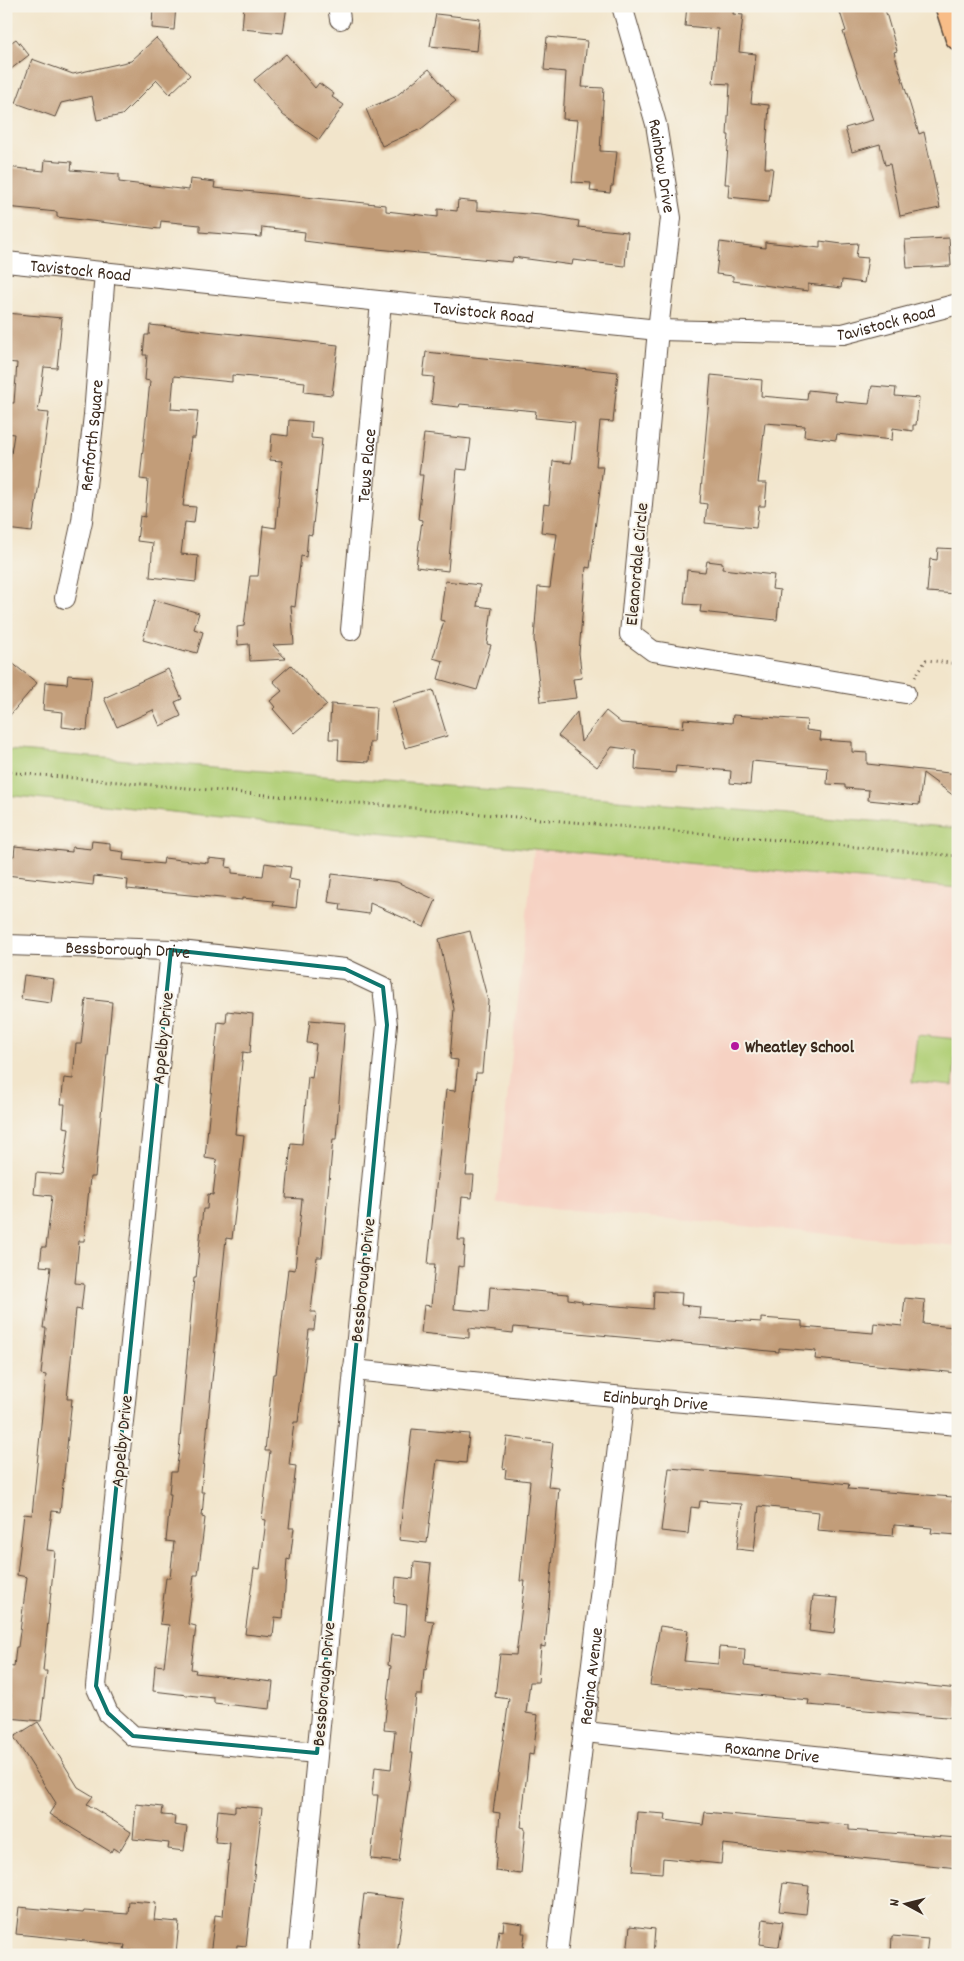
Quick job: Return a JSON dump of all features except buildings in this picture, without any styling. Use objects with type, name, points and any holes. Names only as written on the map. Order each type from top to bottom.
[{"type":"main road","points":[[948,6],[958,37]]},
{"type":"street","name":"Rainbow Drive","points":[[622,6],[656,124],[671,218],[658,330]]},
{"type":"street","name":"Tavistock Road","points":[[6,262],[658,330],[843,334],[958,304]]},
{"type":"street","name":"Renforth Square","points":[[65,598],[82,522],[94,415],[105,272]]},
{"type":"street","name":"Tews Place","points":[[351,630],[381,302]]},
{"type":"street","name":"Eleanordale Circle","points":[[658,330],[630,634],[653,651],[905,693]]},
{"type":"street","name":"Bessborough Drive","points":[[6,945],[171,950],[345,969],[383,987],[387,1025],[298,1955]]},
{"type":"street","name":"Appelby Drive","points":[[171,950],[96,1686],[108,1713],[133,1736],[317,1753]]},
{"type":"street","name":"Edinburgh Drive","points":[[353,1370],[624,1397],[958,1425]]},
{"type":"street","name":"Regina Avenue","points":[[557,1955],[624,1397]]},
{"type":"street","name":"Roxanne Drive","points":[[585,1732],[958,1771]]},
{"type":"path","points":[[905,693],[926,660],[958,664]]},
{"type":"path","points":[[6,772],[958,856]]},
{"type":"highlighted area","points":[[171,950],[345,969],[383,987],[387,1025],[317,1753],[133,1736],[108,1713],[96,1686]]},
{"type":"shaded area","name":"Wheatley School","points":[[534,849],[958,888],[958,1246],[496,1203]]},
{"type":"green space","points":[[6,750],[958,828],[958,888],[534,849],[6,795]]},
{"type":"green space","points":[[917,1035],[957,1039],[953,1086],[912,1082]]},
{"type":"place","name":"Wheatley School","points":[[735,1046]]}]
